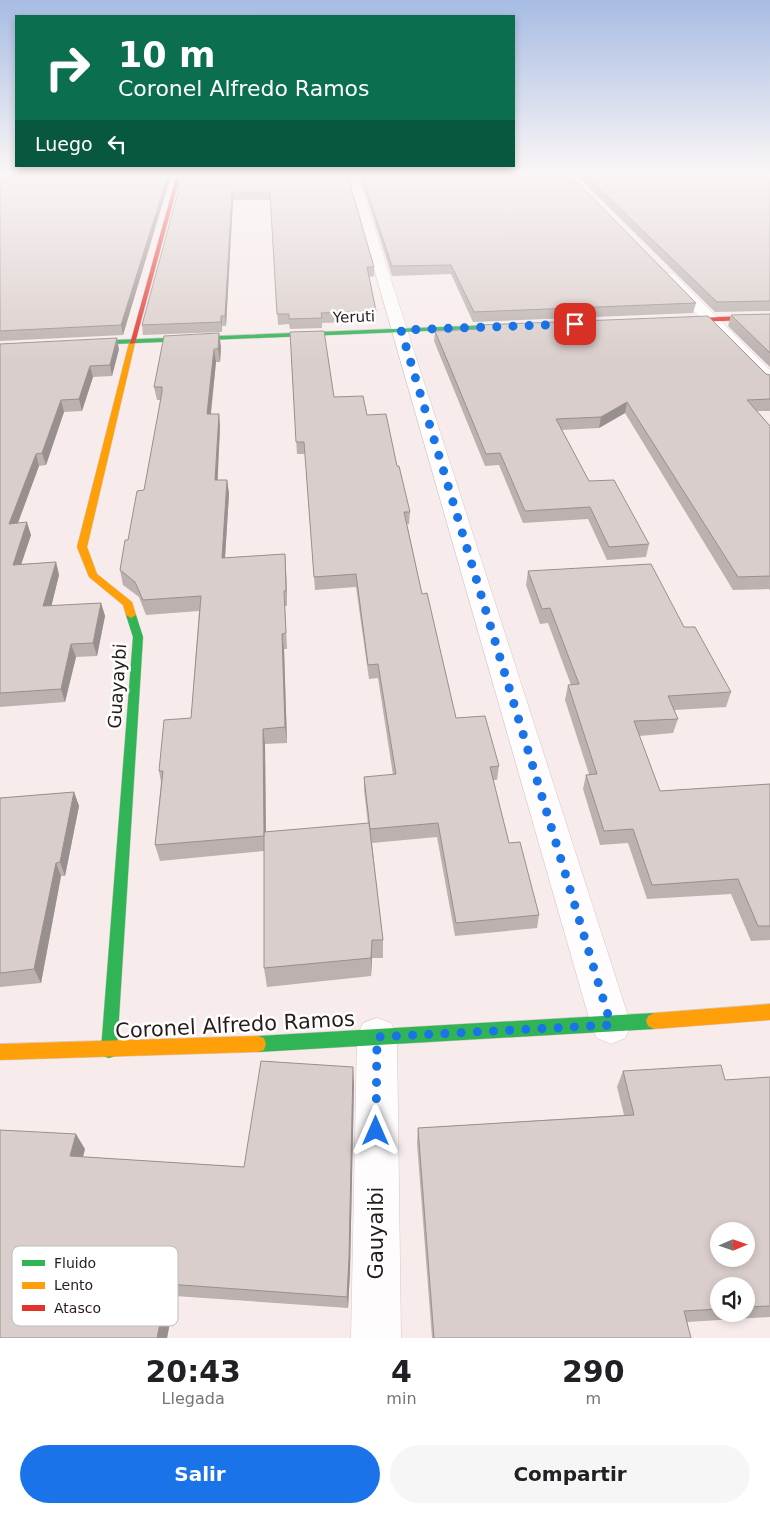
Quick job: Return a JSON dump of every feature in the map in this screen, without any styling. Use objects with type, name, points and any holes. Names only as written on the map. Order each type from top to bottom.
[{"type":"street","name":"Guayaybi","points":[[109,1050],[138,637],[128,604],[93,575],[82,547],[132,341],[161,236]]},
{"type":"street","points":[[372,236],[611,1025]]},
{"type":"street","points":[[663,271],[770,380]]},
{"type":"street","points":[[662,321],[770,317]]},
{"type":"street","name":"Yeruti","points":[[104,343],[527,326]]},
{"type":"street","name":"Coronel Alfredo Ramos","points":[[0,1052],[109,1050],[611,1025],[770,1012]]},
{"type":"street","name":"Gauyaibi","points":[[376,1338],[377,1037]]},
{"type":"building","points":[[0,236],[149,236],[121,325],[0,331]]},
{"type":"building","points":[[166,236],[229,236],[225,316],[221,316],[221,322],[142,325]]},
{"type":"building","points":[[273,236],[365,236],[374,267],[367,267],[376,311],[321,313],[322,318],[289,319],[289,314],[277,314]]},
{"type":"building","points":[[382,236],[630,236],[696,303],[474,312],[451,265],[392,266]]},
{"type":"building","points":[[649,236],[770,236],[770,301],[717,302]]},
{"type":"building","points":[[770,314],[770,353],[731,315]]},
{"type":"building","points":[[708,316],[766,374],[770,375],[770,399],[747,400],[770,426],[770,576],[738,577],[627,402],[601,417],[556,419],[589,481],[614,480],[649,544],[609,547],[590,507],[525,511],[500,453],[486,454],[435,331],[482,329],[480,325]]},
{"type":"building","points":[[324,331],[334,397],[363,396],[367,415],[386,414],[397,466],[399,466],[410,512],[404,512],[422,594],[427,593],[456,718],[485,716],[499,766],[490,767],[509,843],[520,842],[539,915],[456,923],[438,823],[370,829],[364,777],[396,774],[378,664],[368,665],[356,574],[314,577],[304,442],[296,442],[290,332]]},
{"type":"building","points":[[219,333],[218,349],[214,349],[207,414],[219,414],[215,480],[227,480],[222,558],[285,554],[286,633],[282,634],[285,727],[263,729],[264,836],[155,845],[163,771],[159,771],[164,720],[191,718],[201,596],[143,600],[135,582],[120,570],[125,540],[128,540],[137,491],[144,490],[162,392],[162,387],[154,387],[164,336]]},
{"type":"building","points":[[117,338],[110,365],[90,366],[79,399],[61,400],[42,453],[36,454],[9,524],[27,522],[13,565],[56,562],[43,606],[101,603],[93,643],[71,644],[61,689],[0,693],[0,344]]},
{"type":"building","points":[[651,564],[684,627],[695,627],[731,692],[668,696],[678,719],[634,721],[660,791],[770,784],[770,926],[758,926],[738,879],[652,885],[633,829],[604,831],[586,775],[597,774],[568,685],[579,684],[550,608],[542,609],[528,571]]},
{"type":"building","points":[[74,792],[60,862],[56,863],[34,969],[0,973],[0,798]]},
{"type":"building","points":[[369,823],[383,940],[372,940],[371,958],[264,968],[264,832]]},
{"type":"building","points":[[261,1061],[353,1067],[347,1297],[178,1285],[178,1246],[12,1246],[12,1326],[159,1326],[157,1338],[0,1338],[0,1130],[76,1134],[70,1156],[244,1167]]},
{"type":"building","points":[[721,1065],[725,1080],[770,1077],[770,1306],[755,1307],[755,1277],[710,1277],[710,1310],[684,1311],[691,1338],[434,1338],[418,1128],[634,1115],[623,1071]]},
{"type":"traffic: fast","points":[[114,342],[518,326]]},
{"type":"traffic: fast","points":[[109,1050],[138,637],[131,615]]},
{"type":"traffic: fast","points":[[258,1044],[654,1021]]},
{"type":"traffic: slow","points":[[131,615],[128,604],[93,575],[82,547],[132,343]]},
{"type":"traffic: slow","points":[[654,1021],[770,1012]]},
{"type":"traffic: slow","points":[[0,1052],[258,1044]]},
{"type":"traffic: jam","points":[[132,343],[162,236]]},
{"type":"traffic: jam","points":[[673,321],[770,317]]},
{"type":"route","points":[[376,1131],[377,1037],[611,1025],[401,330],[575,324]]}]
